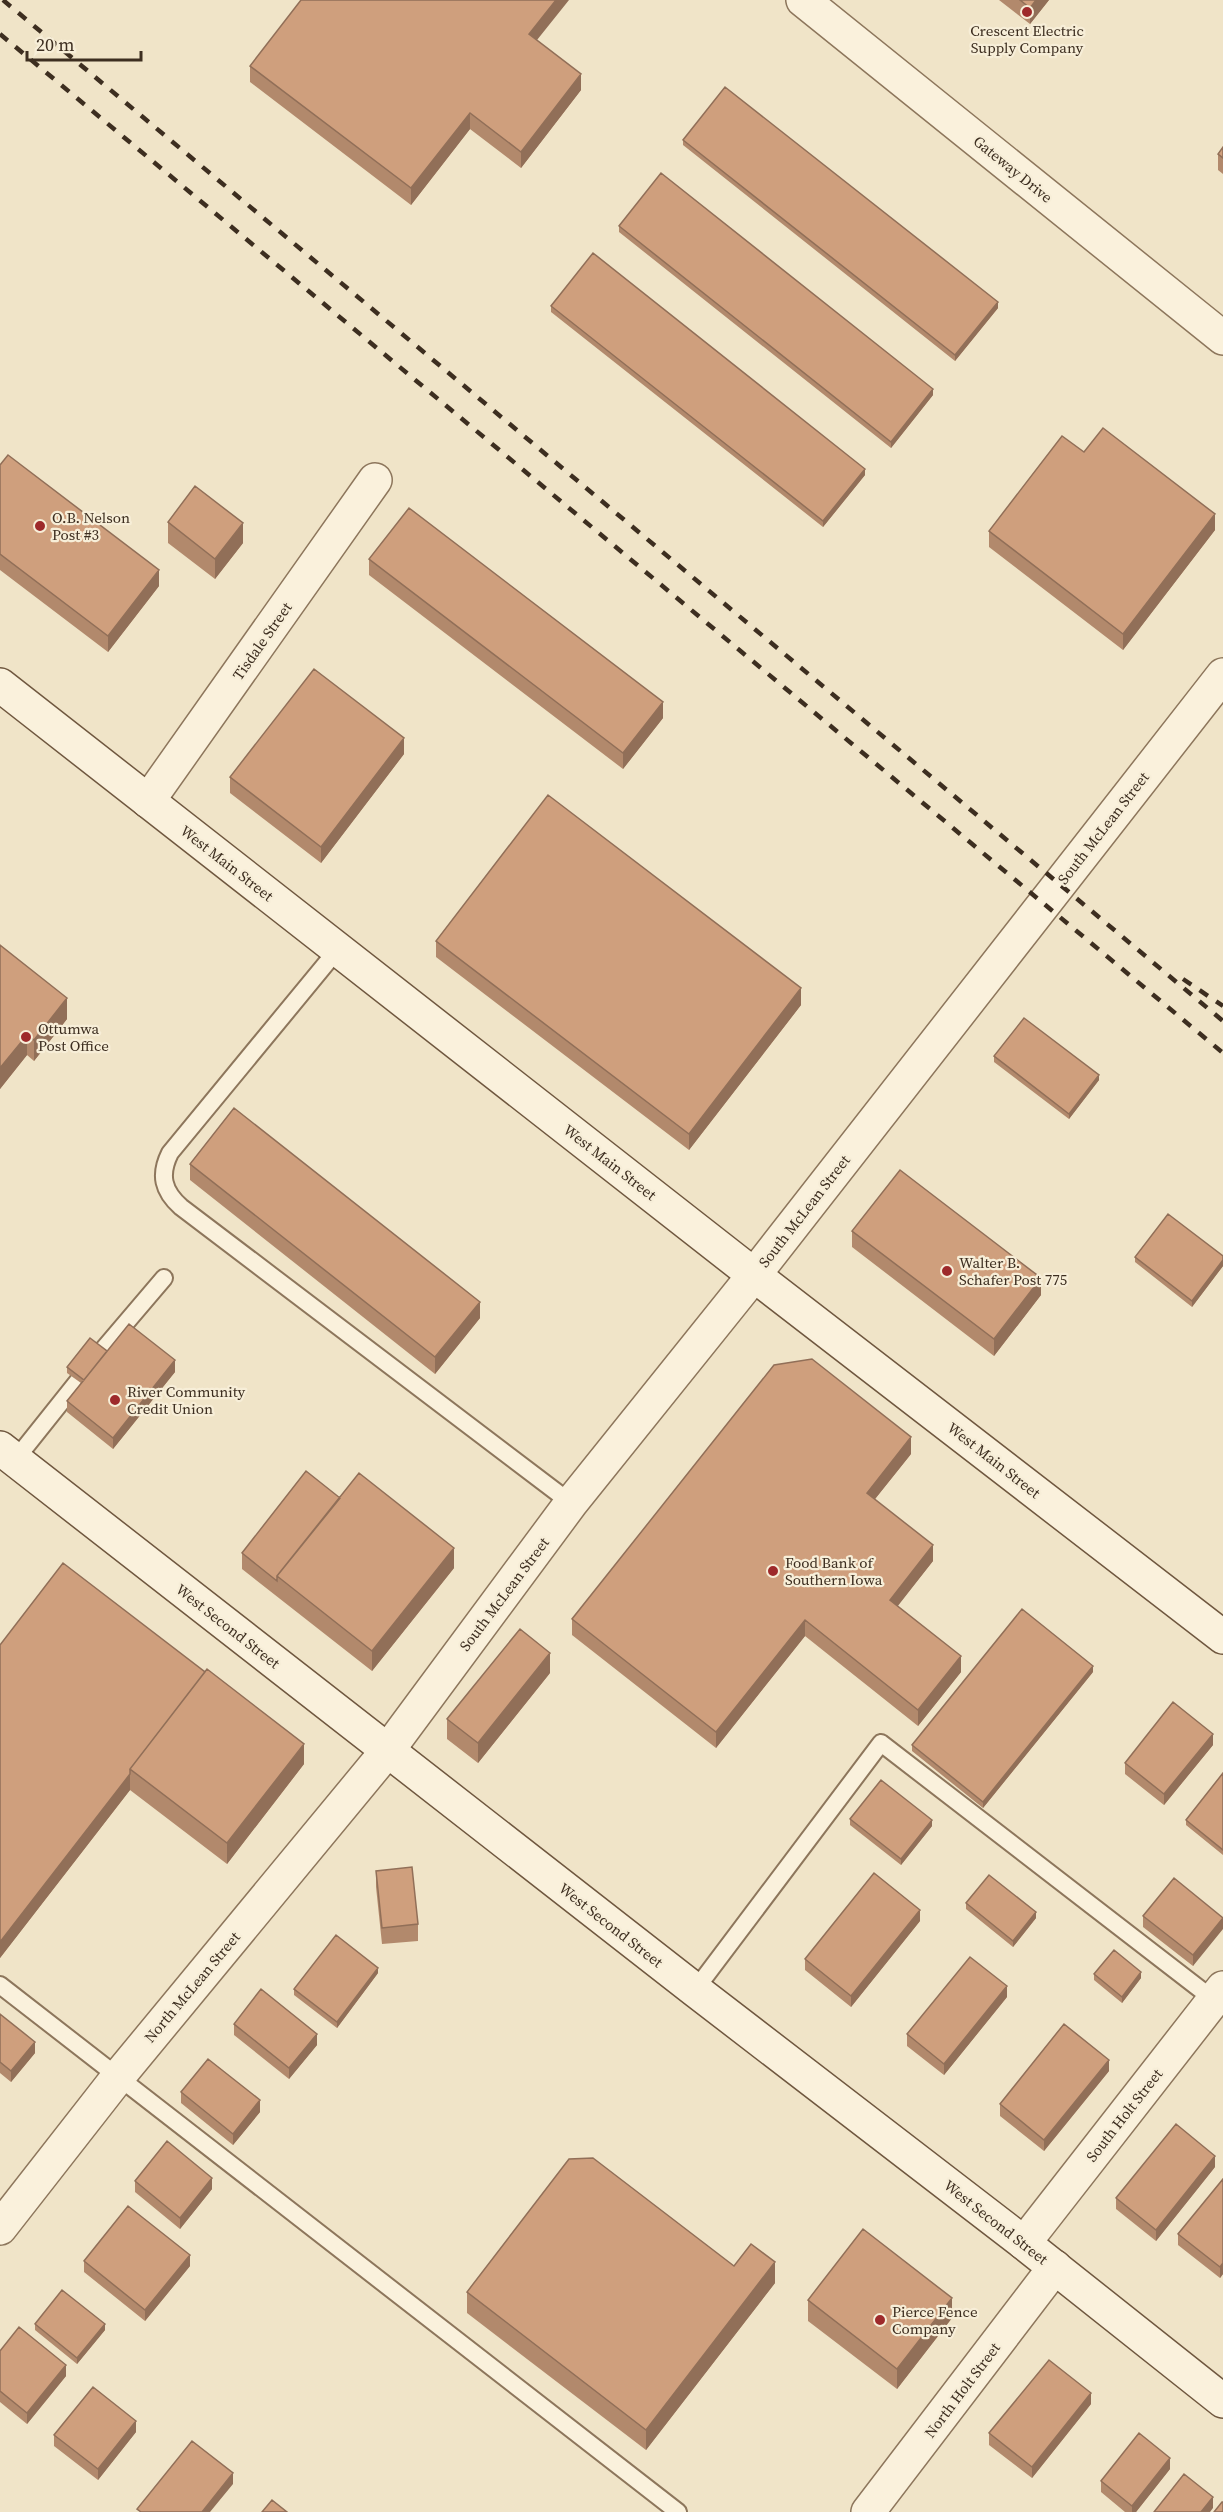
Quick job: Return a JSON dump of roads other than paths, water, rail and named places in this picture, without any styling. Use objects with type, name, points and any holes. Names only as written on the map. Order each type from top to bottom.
[{"type":"street","name":"Gateway Drive","points":[[803,0],[1223,338]]},
{"type":"street","name":"Tisdale Street","points":[[148,801],[375,480]]},
{"type":"street","name":"South McLean Street","points":[[388,1750],[571,1503],[754,1275],[1223,675]]},
{"type":"street","name":"West Main Street","points":[[0,685],[754,1275],[1223,1636]]},
{"type":"street","name":"West Second Street","points":[[7,1454],[695,1990],[1024,2242],[1223,2401]]},
{"type":"street","name":"North McLean Street","points":[[0,2228],[118,2077],[388,1750]]},
{"type":"street","name":"South Holt Street","points":[[1024,2242],[1220,1998]]},
{"type":"street","name":"North Holt Street","points":[[868,2512],[1055,2267]]},
{"type":"lane","points":[[338,949],[170,1153],[163,1175],[165,1187],[170,1197],[181,1207],[571,1503]]},
{"type":"lane","points":[[101,1352],[164,1278]]},
{"type":"lane","points":[[7,1454],[78,1381]]},
{"type":"lane","points":[[695,1990],[881,1743],[1220,1998]]},
{"type":"lane","points":[[0,1985],[678,2512]]},
{"type":"railway","points":[[3,0],[1223,1021]]},
{"type":"railway","points":[[0,34],[1223,1053]]},
{"type":"railway","points":[[1183,979],[1223,1006]]},
{"type":"place","name":"Crescent Electric Supply Company","points":[[1027,12]]},
{"type":"place","name":"O.B. Nelson Post #3","points":[[40,526]]},
{"type":"place","name":"Ottumwa Post Office","points":[[26,1037]]},
{"type":"place","name":"Walter B. Schafer Post 775","points":[[947,1271]]},
{"type":"place","name":"River Community Credit Union","points":[[115,1400]]},
{"type":"place","name":"Food Bank of Southern Iowa","points":[[773,1571]]},
{"type":"place","name":"Pierce Fence Company","points":[[880,2320]]}]
